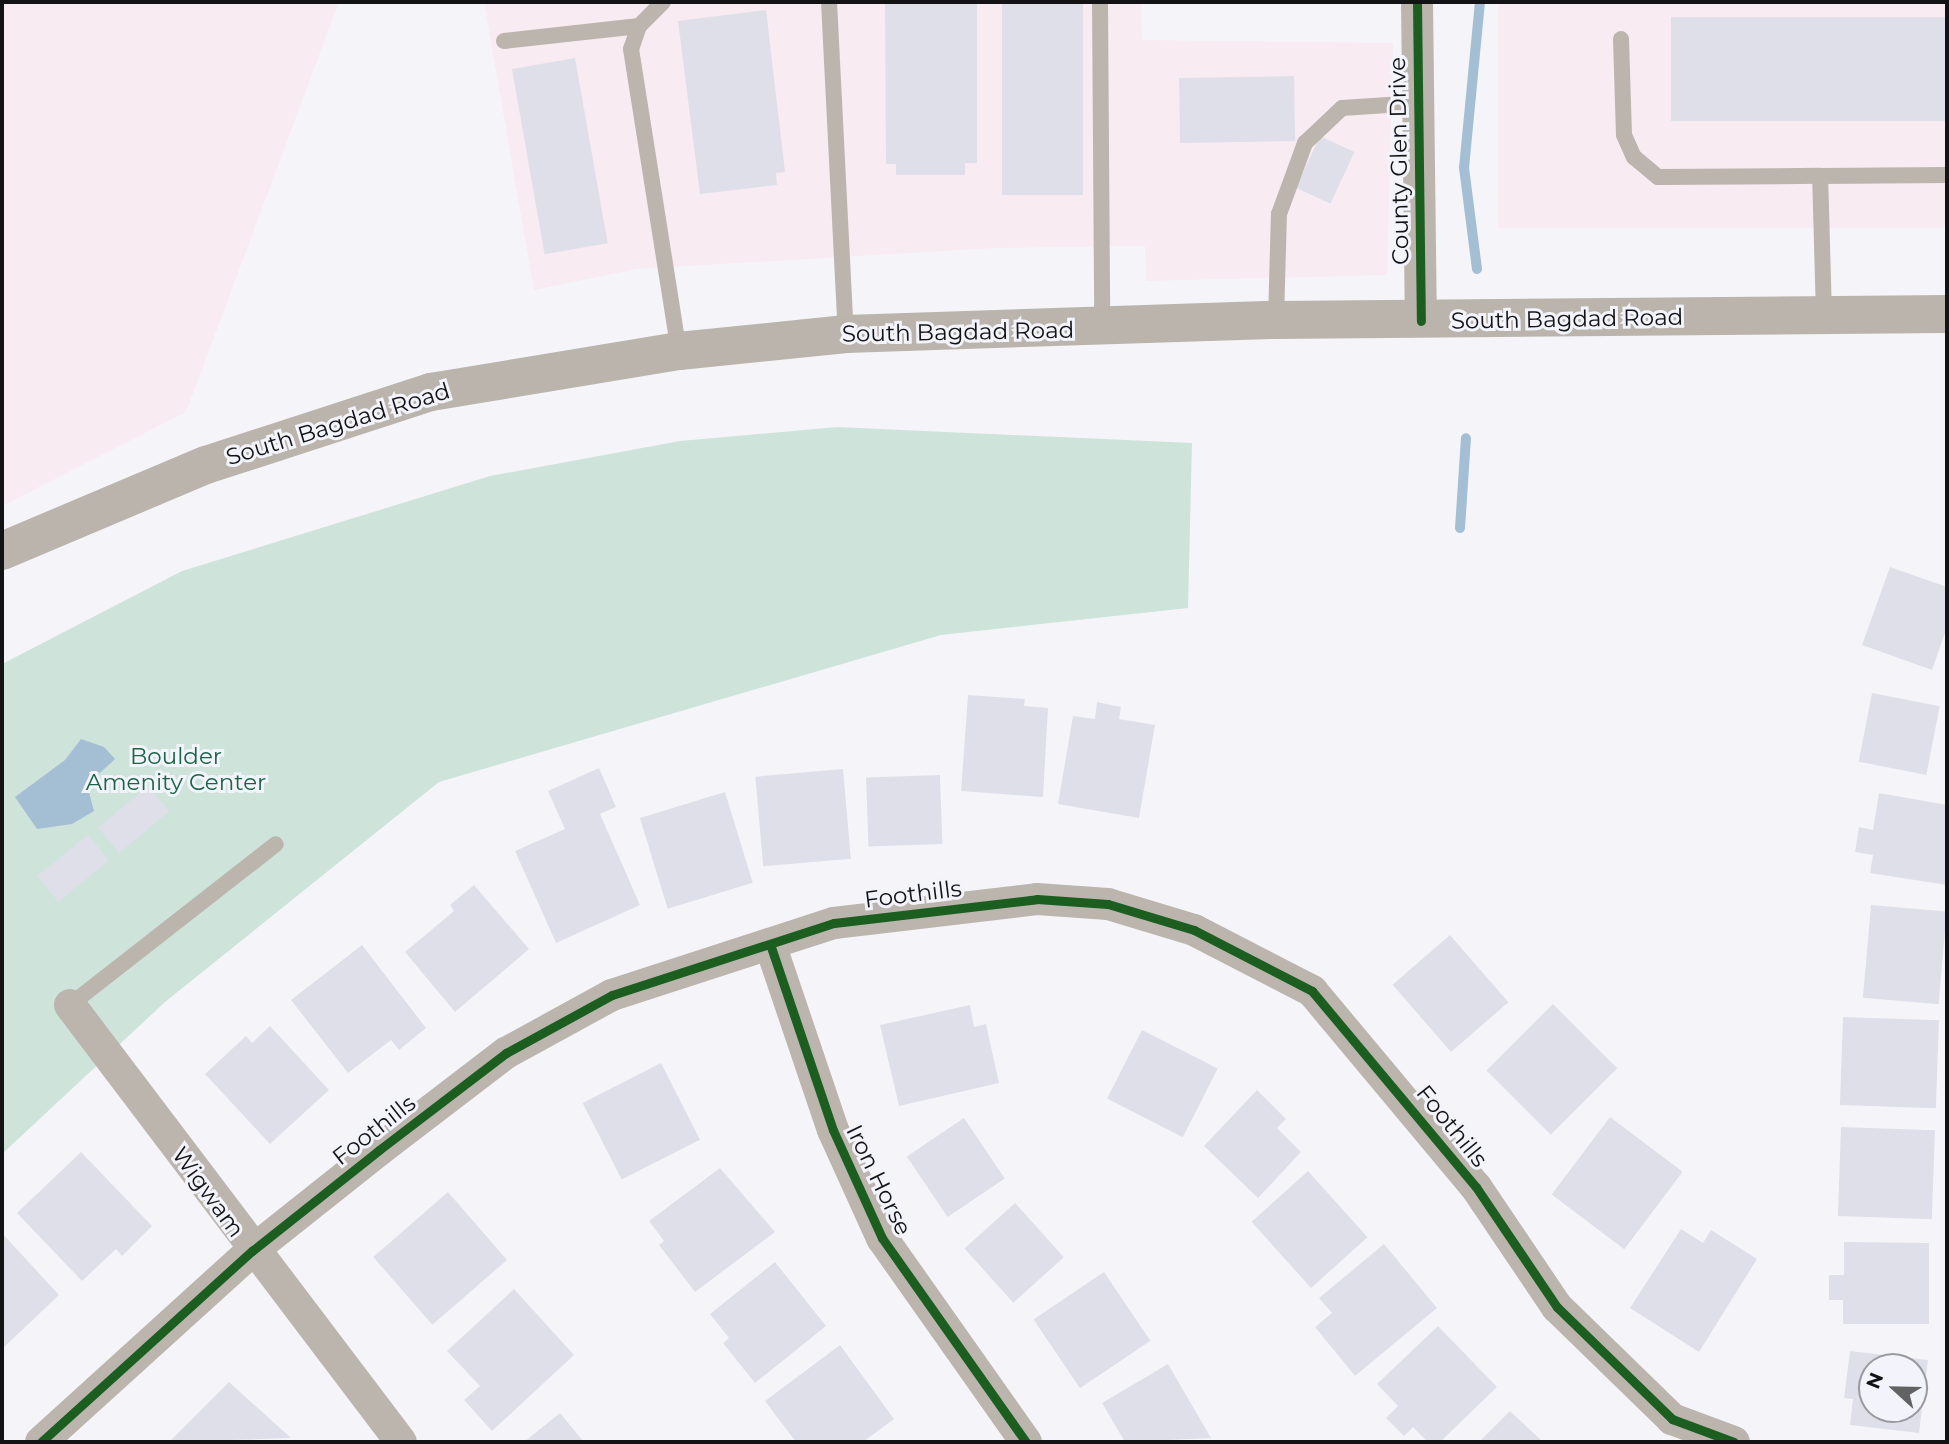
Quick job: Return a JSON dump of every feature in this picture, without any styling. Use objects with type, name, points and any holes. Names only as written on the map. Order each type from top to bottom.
[{"type":"main road","name":"South Bagdad Road","points":[[2,551],[47,527],[206,465],[430,392],[679,351],[846,334],[1102,328],[1276,320],[1421,321],[1947,314]]},
{"type":"street","name":"County Glen Drive","points":[[1417,2],[1421,321]]},
{"type":"street","name":"Foothills","points":[[41,1442],[252,1251],[506,1054],[612,995],[834,923],[1037,898],[1108,904],[1194,930],[1312,991],[1476,1187],[1556,1307],[1672,1419],[1734,1442]]},
{"type":"street","name":"Iron Horse","points":[[771,944],[833,1130],[882,1238],[1026,1442]]},
{"type":"street","name":"Wigwam","points":[[70,1005],[252,1251],[401,1442]]},
{"type":"lane","points":[[663,2],[639,26],[632,60],[679,351]]},
{"type":"lane","points":[[830,2],[846,334]]},
{"type":"lane","points":[[1100,2],[1102,328]]},
{"type":"lane","points":[[504,41],[639,26]]},
{"type":"lane","points":[[1621,39],[1624,135],[1634,157],[1658,177],[1947,175]]},
{"type":"lane","points":[[1276,320],[1279,214],[1304,144],[1342,107],[1418,103]]},
{"type":"lane","points":[[1820,176],[1824,316]]},
{"type":"lane","points":[[70,1005],[276,844]]},
{"type":"shaded area","points":[[2,2],[339,2],[186,412],[2,506]]},
{"type":"shaded area","points":[[484,2],[1141,2],[1142,40],[1393,43],[1387,275],[1146,281],[1145,246],[994,248],[637,269],[534,290]]},
{"type":"shaded area","points":[[1498,2],[1947,2],[1947,228],[1498,228]]},
{"type":"green space","name":"Boulder Amenity Center","points":[[837,427],[1192,443],[1188,608],[941,635],[439,782],[165,1002],[2,1154],[2,664],[182,571],[490,476],[680,441]]},
{"type":"water","points":[[81,739],[104,747],[115,759],[87,785],[94,811],[72,824],[37,829],[15,797],[65,760]]},
{"type":"building","points":[[977,2],[977,163],[965,163],[965,175],[896,175],[896,164],[886,164],[885,3]]},
{"type":"building","points":[[1002,2],[1083,2],[1083,195],[1002,195]]},
{"type":"building","points":[[766,10],[785,172],[776,173],[777,185],[700,194],[678,21]]},
{"type":"building","points":[[1671,17],[1947,17],[1947,121],[1671,121]]},
{"type":"building","points":[[575,58],[608,243],[545,254],[512,69]]},
{"type":"building","points":[[1294,76],[1295,141],[1180,143],[1179,78]]},
{"type":"building","points":[[1320,136],[1354,152],[1330,204],[1296,188]]},
{"type":"building","points":[[1890,567],[1947,587],[1947,627],[1932,670],[1862,645]]},
{"type":"building","points":[[1872,693],[1940,706],[1926,775],[1859,762]]},
{"type":"building","points":[[968,695],[1025,699],[1024,706],[1048,708],[1043,797],[961,791]]},
{"type":"building","points":[[1097,702],[1121,707],[1119,719],[1155,725],[1139,818],[1058,804],[1073,716],[1095,719]]},
{"type":"building","points":[[599,768],[616,807],[600,814],[640,905],[556,943],[515,851],[565,829],[548,791]]},
{"type":"building","points":[[843,769],[851,859],[763,866],[755,777]]},
{"type":"building","points":[[940,775],[942,844],[868,847],[866,778]]},
{"type":"building","points":[[148,786],[169,811],[119,853],[98,828]]},
{"type":"building","points":[[725,792],[753,883],[668,909],[640,818]]},
{"type":"building","points":[[1879,793],[1947,805],[1947,885],[1870,873],[1873,855],[1855,852],[1859,827],[1873,830]]},
{"type":"building","points":[[88,835],[109,861],[58,902],[37,876]]},
{"type":"building","points":[[474,885],[529,949],[455,1012],[405,952],[454,911],[450,905]]},
{"type":"building","points":[[1871,905],[1947,912],[1939,1004],[1863,998]]},
{"type":"building","points":[[1450,935],[1508,1002],[1451,1052],[1393,985]]},
{"type":"building","points":[[362,945],[426,1028],[399,1050],[391,1040],[348,1073],[291,1000]]},
{"type":"building","points":[[1553,1004],[1617,1068],[1551,1135],[1487,1070]]},
{"type":"building","points":[[970,1005],[974,1027],[986,1024],[999,1083],[899,1106],[880,1025]]},
{"type":"building","points":[[1843,1017],[1939,1020],[1936,1108],[1840,1105]]},
{"type":"building","points":[[270,1026],[329,1090],[270,1144],[205,1074],[246,1036],[252,1043]]},
{"type":"building","points":[[1142,1030],[1218,1069],[1183,1137],[1107,1099]]},
{"type":"building","points":[[661,1063],[700,1140],[622,1180],[583,1103]]},
{"type":"building","points":[[1257,1090],[1286,1119],[1277,1128],[1301,1152],[1258,1198],[1204,1146]]},
{"type":"building","points":[[1610,1117],[1683,1172],[1624,1249],[1552,1194]]},
{"type":"building","points":[[964,1118],[1005,1179],[948,1217],[907,1157]]},
{"type":"building","points":[[1841,1127],[1935,1130],[1932,1219],[1838,1216]]},
{"type":"building","points":[[81,1152],[152,1226],[122,1256],[116,1249],[82,1281],[17,1213]]},
{"type":"building","points":[[720,1168],[775,1232],[695,1292],[659,1245],[664,1241],[649,1221]]},
{"type":"building","points":[[1308,1171],[1368,1237],[1311,1288],[1252,1222]]},
{"type":"building","points":[[448,1192],[507,1260],[432,1325],[373,1257]]},
{"type":"building","points":[[1015,1203],[1064,1257],[1013,1303],[964,1249]]},
{"type":"building","points":[[1681,1229],[1703,1243],[1711,1230],[1757,1259],[1699,1352],[1630,1308]]},
{"type":"building","points":[[2,1233],[59,1295],[2,1349]]},
{"type":"building","points":[[1844,1242],[1929,1243],[1929,1324],[1843,1324],[1843,1300],[1829,1300],[1829,1275],[1844,1275]]},
{"type":"building","points":[[1384,1244],[1437,1308],[1355,1376],[1315,1327],[1332,1313],[1319,1298]]},
{"type":"building","points":[[775,1262],[826,1326],[755,1383],[723,1343],[729,1338],[710,1314]]},
{"type":"building","points":[[1104,1272],[1150,1341],[1080,1388],[1034,1320]]},
{"type":"building","points":[[514,1289],[574,1355],[492,1431],[464,1400],[480,1386],[447,1351]]},
{"type":"building","points":[[1438,1326],[1497,1387],[1440,1442],[1428,1442],[1413,1427],[1404,1436],[1386,1418],[1398,1406],[1377,1384]]},
{"type":"building","points":[[840,1345],[894,1419],[863,1442],[796,1442],[765,1401]]},
{"type":"building","points":[[1850,1351],[1867,1353],[1858,1353],[1858,1423],[1920,1423],[1919,1433],[1850,1425],[1853,1399],[1844,1398]]},
{"type":"building","points":[[1168,1364],[1211,1438],[1125,1442],[1102,1403]]},
{"type":"building","points":[[229,1382],[291,1438],[169,1442]]},
{"type":"building","points":[[1510,1411],[1543,1442],[1479,1442]]},
{"type":"building","points":[[560,1413],[584,1442],[524,1442]]},
{"type":"waterway","points":[[1477,269],[1464,168],[1480,2]]},
{"type":"waterway","points":[[1460,528],[1466,438]]},
{"type":"cycle path","points":[[1417,2],[1421,321]]},
{"type":"cycle path","points":[[41,1442],[252,1251],[379,1150],[506,1053],[612,995],[834,923],[1037,899],[1108,904],[1194,930],[1312,991],[1476,1187],[1557,1307],[1672,1419],[1734,1442]]},
{"type":"cycle path","points":[[770,944],[833,1130],[882,1238],[1026,1442]]}]
